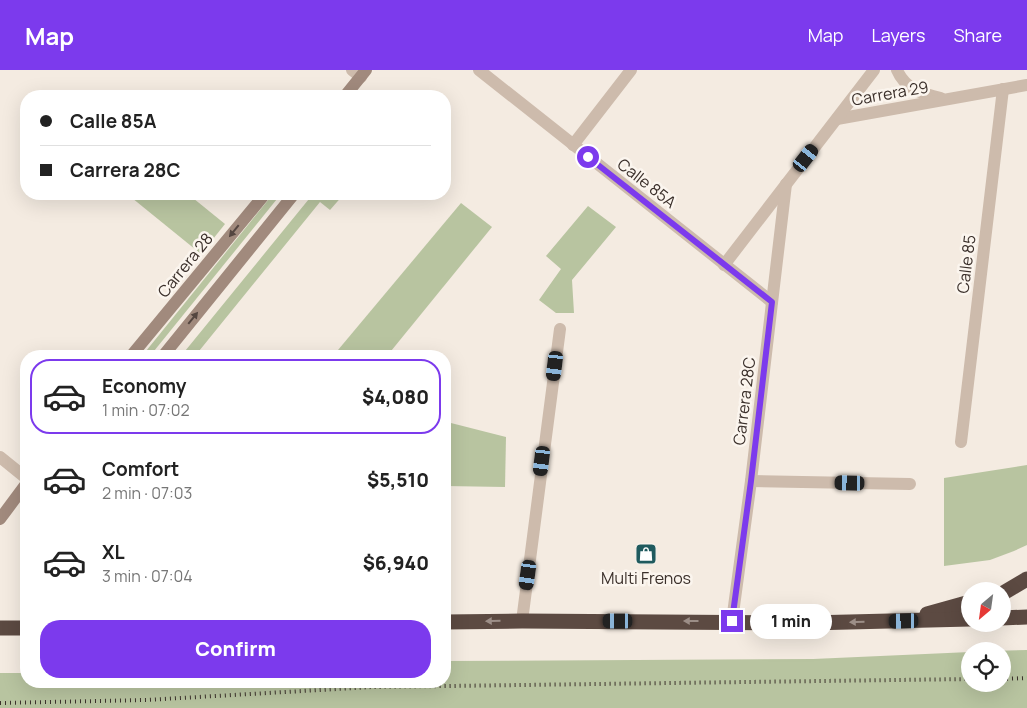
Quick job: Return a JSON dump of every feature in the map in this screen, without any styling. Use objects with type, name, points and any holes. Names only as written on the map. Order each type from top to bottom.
[{"type":"highway","points":[[1011,588],[1027,579]]},
{"type":"highway","points":[[1011,591],[1027,589]]},
{"type":"highway","points":[[904,621],[961,605]]},
{"type":"highway","points":[[1011,618],[1027,617]]},
{"type":"highway","points":[[451,622],[809,622],[961,619]]},
{"type":"highway","points":[[0,628],[20,628]]},
{"type":"street","name":"Calle 85A","points":[[479,70],[772,302]]},
{"type":"street","points":[[573,145],[631,70]]},
{"type":"street","points":[[724,264],[874,70]]},
{"type":"street","name":"Carrera 29","points":[[897,70],[902,81],[911,88],[922,93],[949,99]]},
{"type":"street","points":[[349,90],[360,72]]},
{"type":"street","name":"Carrera 29","points":[[837,119],[1027,85]]},
{"type":"street","name":"Calle 85","points":[[962,442],[1003,89]]},
{"type":"street","name":"Carrera 28C","points":[[732,621],[751,481],[786,184]]},
{"type":"street","name":"Carrera 28","points":[[136,350],[260,200]]},
{"type":"street","points":[[168,350],[289,200]]},
{"type":"street","points":[[522,621],[560,328]]},
{"type":"street","points":[[0,457],[20,473]]},
{"type":"street","points":[[751,481],[910,484]]},
{"type":"street","points":[[0,519],[20,492]]},
{"type":"green space","points":[[134,200],[195,200],[225,224],[201,254]]},
{"type":"green space","points":[[268,200],[276,200],[155,350],[147,350]]},
{"type":"green space","points":[[308,200],[339,200],[330,210],[320,202],[200,350],[186,350]]},
{"type":"green space","points":[[461,203],[492,227],[392,350],[338,350]]},
{"type":"green space","points":[[588,206],[616,227],[572,280],[574,313],[556,313],[539,300],[561,269],[546,256]]},
{"type":"green space","points":[[451,423],[506,437],[505,487],[451,486]]},
{"type":"green space","points":[[1027,465],[1027,545],[990,560],[944,566],[944,478]]},
{"type":"green space","points":[[1011,650],[1027,650],[1027,708],[0,708],[0,673],[20,673],[20,688],[451,688],[451,661],[813,659],[961,652],[961,692],[1011,692]]},
{"type":"railway","points":[[1011,679],[1027,678]]},
{"type":"railway","points":[[451,686],[961,679]]},
{"type":"railway","points":[[0,703],[146,700],[355,688]]},
{"type":"place","name":"Multi Frenos","points":[[646,554]]},
{"type":"route","points":[[588,157],[772,302],[732,621]]}]
